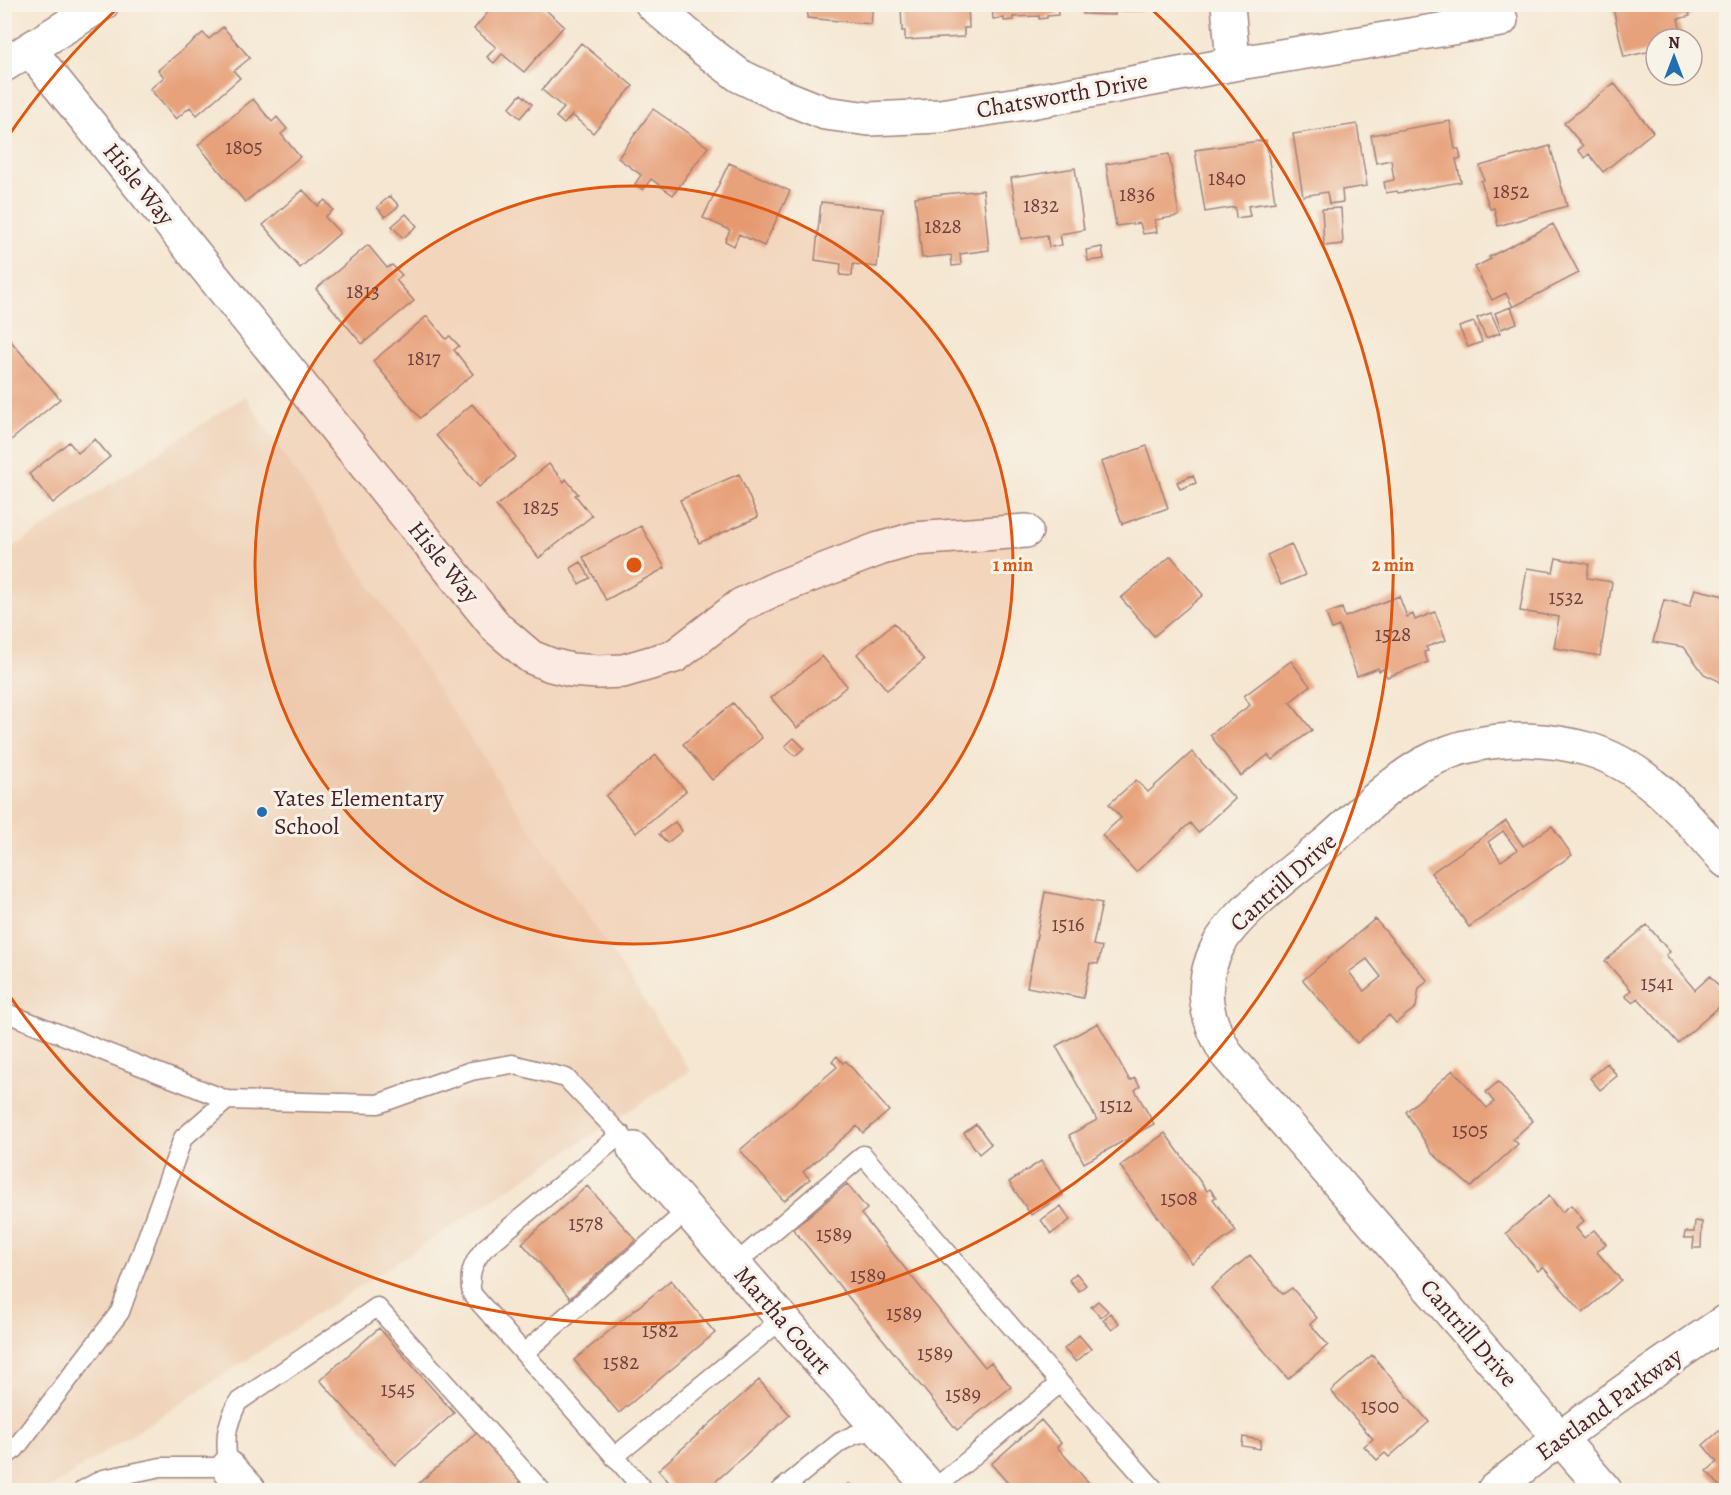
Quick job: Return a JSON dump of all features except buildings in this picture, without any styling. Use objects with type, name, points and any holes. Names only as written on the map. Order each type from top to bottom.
[{"type":"street","points":[[17,58],[102,4]]},
{"type":"street","name":"Chatsworth Drive","points":[[652,4],[704,49],[740,76],[780,95],[825,112],[870,119],[940,116],[1014,105],[1233,64],[1501,20]]},
{"type":"street","points":[[1228,4],[1233,64]]},
{"type":"street","name":"Hisle Way","points":[[17,58],[497,628],[531,657],[571,670],[598,672],[623,671],[652,664],[675,656],[741,605],[777,588],[879,549],[914,540],[1026,531]]},
{"type":"street","name":"Cantrill Drive","points":[[1605,1491],[1227,1055],[1210,1021],[1206,998],[1208,973],[1225,932],[1252,906],[1395,784],[1423,764],[1473,745],[1505,741],[1558,742],[1589,750],[1620,763],[1650,781],[1665,794],[1726,861]]},
{"type":"street","name":"Martha Court","points":[[627,1142],[932,1491]]},
{"type":"street","name":"Eastland Parkway","points":[[1494,1491],[1559,1437],[1726,1321]]},
{"type":"lane","points":[[4,1012],[227,1100],[378,1104],[471,1071],[512,1064],[566,1077],[627,1142],[484,1249],[475,1259],[470,1283],[472,1294],[644,1491]]},
{"type":"lane","points":[[4,1457],[15,1449],[120,1312],[183,1138],[227,1100]]},
{"type":"lane","points":[[735,1264],[863,1155],[1155,1491]]},
{"type":"lane","points":[[524,1353],[688,1210]]},
{"type":"lane","points":[[83,1491],[103,1479],[161,1467],[239,1479],[225,1438],[230,1418],[238,1402],[377,1306],[541,1491]]},
{"type":"lane","points":[[614,1457],[782,1319]]},
{"type":"lane","points":[[932,1491],[1060,1383]]},
{"type":"lane","points":[[781,1491],[840,1442],[879,1429]]},
{"type":"shaded area","name":"Yates Elementary School","points":[[245,396],[690,1071],[47,1490],[5,1490],[5,553]]},
{"type":"place","name":"Yates Elementary School","points":[[262,812]]}]
